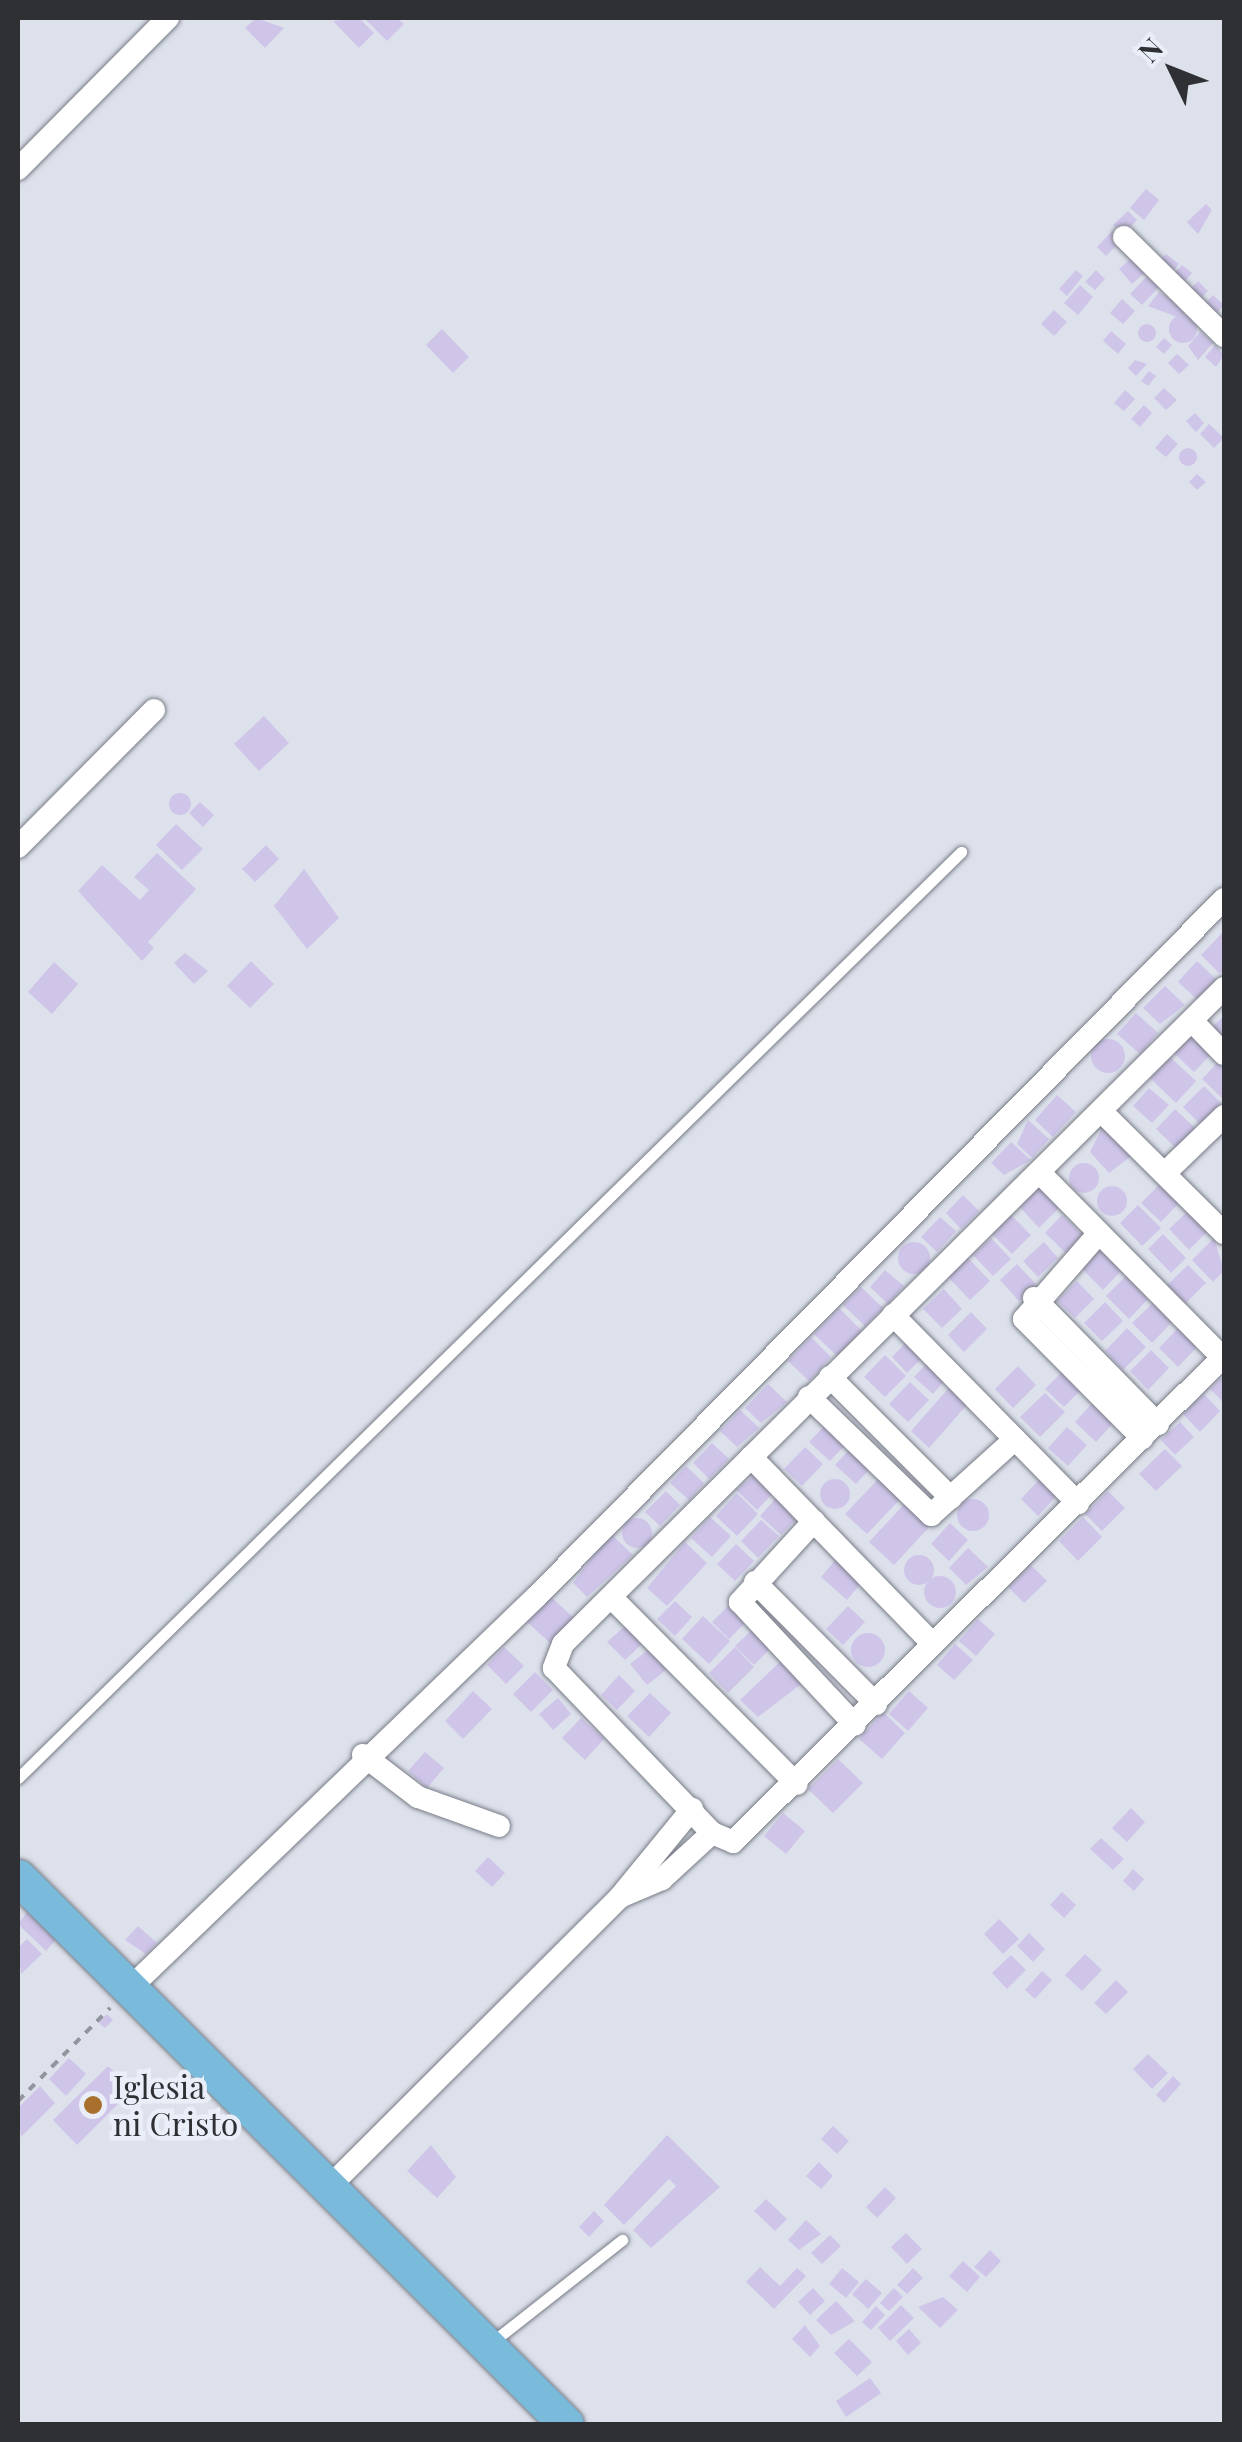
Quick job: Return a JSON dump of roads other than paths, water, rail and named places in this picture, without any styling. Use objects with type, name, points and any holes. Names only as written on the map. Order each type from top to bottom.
[{"type":"highway","points":[[22,1890],[130,1988],[566,2424]]},
{"type":"street","points":[[18,170],[168,18]]},
{"type":"street","points":[[1124,237],[1224,336]]},
{"type":"street","points":[[18,847],[154,710]]},
{"type":"street","points":[[130,1988],[363,1755],[536,1598],[1224,899]]},
{"type":"street","points":[[1039,1172],[1224,1357],[752,1831],[732,1842],[712,1832],[554,1668],[563,1644],[1224,988]]},
{"type":"street","points":[[1192,1021],[1224,1054]]},
{"type":"street","points":[[1101,1111],[1224,1233]]},
{"type":"street","points":[[1166,1173],[1224,1116]]},
{"type":"street","points":[[1099,1232],[1034,1298],[1150,1431]]},
{"type":"street","points":[[893,1315],[1078,1503]]},
{"type":"street","points":[[830,1377],[952,1498]]},
{"type":"street","points":[[809,1398],[928,1514],[952,1498],[1015,1439]]},
{"type":"street","points":[[751,1457],[934,1644]]},
{"type":"street","points":[[814,1521],[740,1602],[855,1725]]},
{"type":"street","points":[[755,1582],[876,1704]]},
{"type":"street","points":[[612,1598],[797,1784]]},
{"type":"street","points":[[363,1755],[418,1797],[499,1826]]},
{"type":"street","points":[[330,2186],[620,1897],[692,1808]]},
{"type":"street","points":[[620,1897],[662,1879],[712,1832]]},
{"type":"lane","points":[[18,1778],[961,852]]},
{"type":"lane","points":[[488,2346],[622,2240]]},
{"type":"place","name":"Iglesia ni Cristo","points":[[93,2105]]}]
